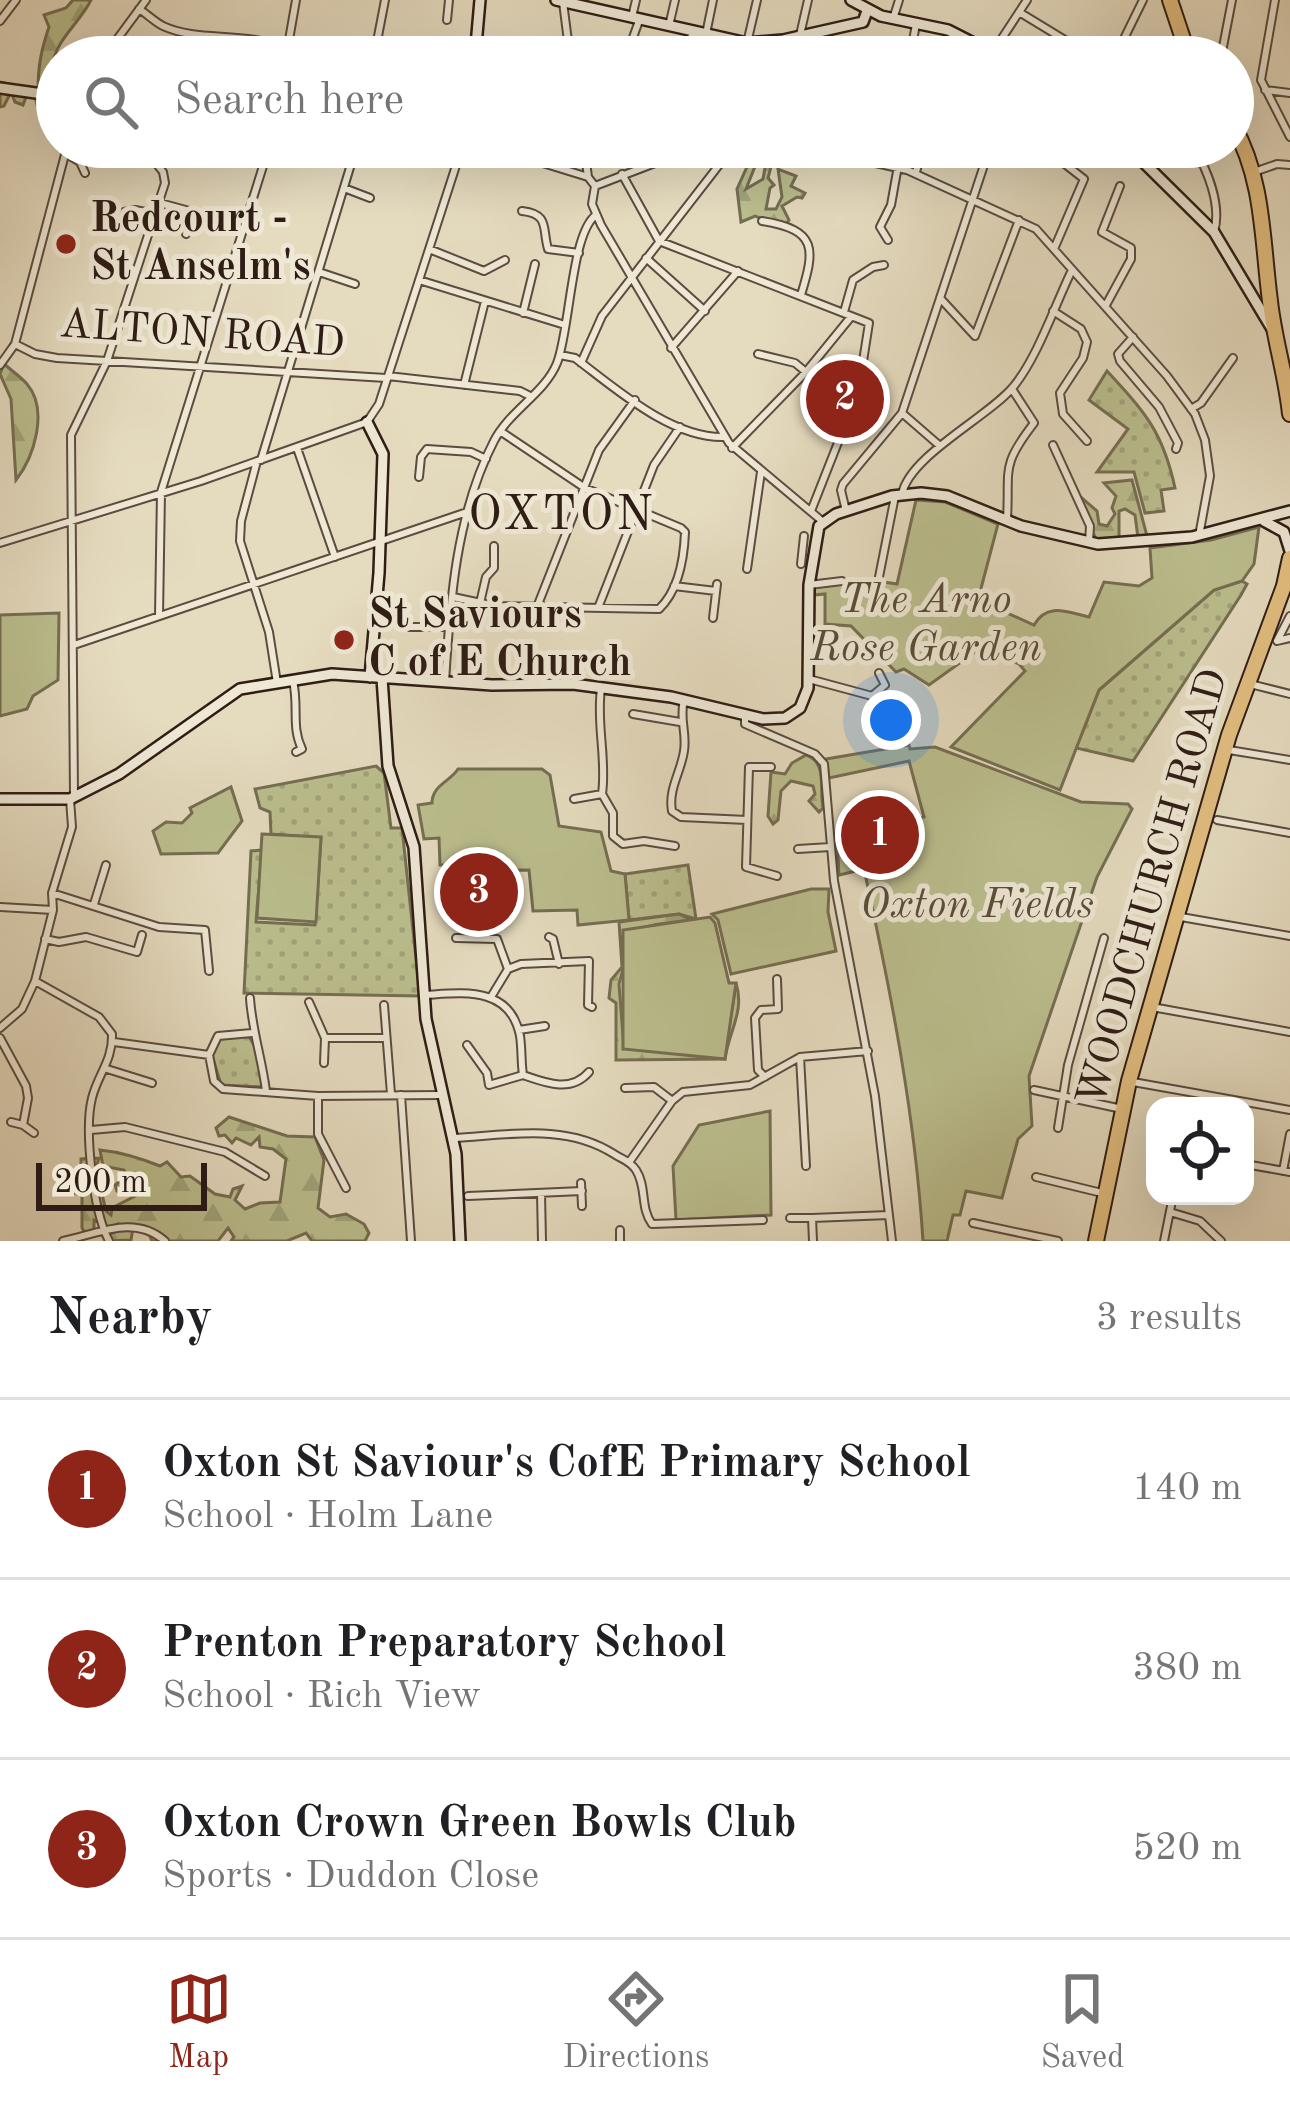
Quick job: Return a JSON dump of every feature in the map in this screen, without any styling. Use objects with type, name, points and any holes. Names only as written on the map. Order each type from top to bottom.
[{"type":"highway","points":[[1170,0],[1182,36]]},
{"type":"highway","points":[[1252,168],[1268,280],[1259,295],[1280,331],[1290,413]]},
{"type":"highway","name":"WOODCHURCH ROAD","points":[[1096,1241],[1122,1109],[1225,749],[1290,555]]},
{"type":"street","points":[[0,21],[16,0]]},
{"type":"street","points":[[119,36],[146,0]]},
{"type":"street","points":[[290,36],[296,0]]},
{"type":"street","points":[[378,36],[385,0]]},
{"type":"street","points":[[447,20],[449,0]]},
{"type":"street","points":[[477,36],[480,0]]},
{"type":"street","points":[[631,36],[635,0]]},
{"type":"street","points":[[669,26],[675,0]]},
{"type":"street","points":[[698,36],[713,0]]},
{"type":"street","points":[[749,36],[757,0]]},
{"type":"street","points":[[800,35],[808,0]]},
{"type":"street","points":[[851,0],[868,11],[959,36]]},
{"type":"street","points":[[892,19],[899,0]]},
{"type":"street","points":[[1007,36],[1027,0]]},
{"type":"street","points":[[1125,36],[1143,0]]},
{"type":"street","points":[[1225,36],[1232,0]]},
{"type":"street","points":[[1275,0],[1261,72],[1265,90],[1290,135]]},
{"type":"street","points":[[566,36],[560,1],[591,3],[714,36]]},
{"type":"street","points":[[139,9],[164,26],[232,36]]},
{"type":"street","points":[[793,36],[862,22],[868,11]]},
{"type":"street","points":[[1019,12],[1059,36]]},
{"type":"street","points":[[914,36],[916,24]]},
{"type":"street","points":[[0,88],[36,93]]},
{"type":"street","points":[[1265,90],[1290,93]]},
{"type":"street","points":[[1254,172],[1277,164],[1290,166]]},
{"type":"street","points":[[0,365],[15,344],[61,168]]},
{"type":"street","points":[[83,168],[86,173]]},
{"type":"street","points":[[0,1028],[22,1009],[34,981],[53,910],[52,893],[72,827],[71,435],[107,361],[160,203],[165,183],[160,168]]},
{"type":"street","points":[[159,616],[161,492],[261,168]]},
{"type":"street","points":[[277,683],[269,632],[241,555],[240,529],[351,168]]},
{"type":"street","points":[[0,543],[368,422],[379,404],[455,168]]},
{"type":"street","points":[[561,168],[588,176]]},
{"type":"street","points":[[587,168],[595,186],[592,204],[596,215],[732,448],[822,521]]},
{"type":"street","points":[[595,186],[639,168]]},
{"type":"street","points":[[581,363],[602,316],[716,168]]},
{"type":"street","points":[[888,240],[880,227],[891,205],[898,168]]},
{"type":"street","points":[[903,168],[1036,229],[1191,409],[1209,462],[1209,493],[1199,536]]},
{"type":"street","points":[[915,173],[917,168]]},
{"type":"street","points":[[846,511],[843,484],[902,413],[983,168]]},
{"type":"street","points":[[1054,249],[1084,179],[1070,168]]},
{"type":"street","points":[[1149,168],[1214,232],[1259,295]]},
{"type":"street","points":[[1203,168],[1217,222],[1214,232]]},
{"type":"street","points":[[622,174],[659,241],[865,320],[870,326],[861,374]]},
{"type":"street","points":[[1106,305],[1131,259],[1131,248],[1102,232],[1120,186]]},
{"type":"street","points":[[344,188],[370,198]]},
{"type":"street","points":[[160,203],[193,212],[186,234]]},
{"type":"street","points":[[523,211],[543,219],[548,249],[579,253]]},
{"type":"street","points":[[124,212],[156,214]]},
{"type":"street","points":[[445,682],[447,627],[467,512],[500,431],[553,371],[586,224],[596,215]]},
{"type":"street","points":[[940,298],[975,336],[1019,220]]},
{"type":"street","points":[[762,221],[795,230],[810,249],[812,265],[801,295]]},
{"type":"street","points":[[429,249],[484,271],[505,260]]},
{"type":"street","points":[[646,258],[706,311]]},
{"type":"street","points":[[523,313],[535,264]]},
{"type":"street","points":[[732,448],[806,372],[848,314],[853,280],[884,265]]},
{"type":"street","points":[[878,571],[904,484],[941,446],[1012,388],[1072,269]]},
{"type":"street","points":[[671,348],[738,271]]},
{"type":"street","points":[[318,272],[355,284]]},
{"type":"street","points":[[419,280],[565,326]]},
{"type":"street","points":[[464,385],[485,301]]},
{"type":"street","points":[[1052,310],[1081,329],[1088,342],[1060,393],[1063,414],[1087,441]]},
{"type":"street","points":[[1133,337],[1118,354],[1120,361],[1160,407],[1178,443],[1175,449]]},
{"type":"street","name":"ALTON ROAD","points":[[15,344],[34,354],[387,377],[520,391],[530,396]]},
{"type":"street","points":[[559,354],[581,363],[680,428],[711,438],[725,437]]},
{"type":"street","points":[[758,354],[795,363],[806,372]]},
{"type":"street","points":[[1191,409],[1201,403],[1233,358]]},
{"type":"street","points":[[1007,521],[1006,470],[1012,453],[1034,424],[1012,388]]},
{"type":"street","points":[[537,607],[604,441],[634,400]]},
{"type":"street","points":[[902,413],[941,446]]},
{"type":"street","points":[[368,422],[382,454],[376,677],[388,766],[414,847],[424,995],[453,1138],[460,1241]]},
{"type":"street","points":[[598,608],[654,465],[680,428]]},
{"type":"street","points":[[453,597],[537,607],[659,609],[682,563],[685,532],[585,488],[500,431]]},
{"type":"street","points":[[811,512],[839,440]]},
{"type":"street","points":[[1053,446],[1090,526],[1089,542]]},
{"type":"street","points":[[297,448],[335,557]]},
{"type":"street","points":[[418,477],[427,449],[471,452],[486,459]]},
{"type":"street","points":[[747,569],[761,471]]},
{"type":"street","points":[[801,564],[807,542],[822,521],[898,495],[947,496],[1007,521],[1089,542],[1139,544],[1199,536],[1290,511]]},
{"type":"street","points":[[74,644],[467,512]]},
{"type":"street","points":[[1263,520],[1284,532],[1290,555]]},
{"type":"street","points":[[0,799],[72,798],[119,774],[240,689],[332,674],[601,687],[773,720],[790,716],[806,696],[808,679],[807,542]]},
{"type":"street","points":[[480,603],[485,577],[494,568],[494,546]]},
{"type":"street","points":[[809,585],[842,581]]},
{"type":"street","points":[[674,586],[716,587],[713,618]]},
{"type":"street","points":[[1290,616],[1276,641],[1290,638]]},
{"type":"street","points":[[403,626],[447,627]]},
{"type":"street","points":[[808,679],[872,696],[885,685],[879,673]]},
{"type":"street","points":[[293,681],[299,708],[295,734],[302,748],[296,752]]},
{"type":"street","points":[[1247,683],[1290,694]]},
{"type":"street","points":[[601,687],[606,771],[602,794],[612,809],[612,833],[618,842],[672,848]]},
{"type":"street","points":[[684,700],[680,722],[685,741],[672,788],[672,812],[681,818],[747,820]]},
{"type":"street","points":[[633,714],[680,722]]},
{"type":"street","points":[[745,715],[745,724],[823,761],[831,847],[868,1051],[892,1241]]},
{"type":"street","points":[[1225,749],[1290,760]]},
{"type":"street","points":[[771,767],[748,767],[746,867],[777,876]]},
{"type":"street","points":[[574,799],[602,794]]},
{"type":"street","points":[[1217,820],[1290,832]]},
{"type":"street","points":[[797,849],[831,847]]},
{"type":"street","points":[[94,904],[106,866]]},
{"type":"street","points":[[52,893],[159,926],[205,930],[209,971]]},
{"type":"street","points":[[0,907],[53,910]]},
{"type":"street","points":[[1177,916],[1290,936]]},
{"type":"street","points":[[45,939],[59,942],[86,937],[141,954],[142,935]]},
{"type":"street","points":[[554,936],[559,964]]},
{"type":"street","points":[[456,938],[497,939],[508,969]]},
{"type":"street","points":[[1058,1128],[1068,1065],[1104,938]]},
{"type":"street","points":[[491,997],[508,969],[521,964],[589,961],[588,1005],[592,1007]]},
{"type":"street","points":[[765,1078],[758,1070],[755,1018],[761,1010],[778,1012],[777,979]]},
{"type":"street","points":[[34,981],[99,1017],[113,1041],[107,1069],[91,1102],[90,1150],[109,1241]]},
{"type":"street","points":[[424,995],[482,992],[491,997],[518,1030],[523,1075]]},
{"type":"street","points":[[250,998],[252,1033],[266,1091]]},
{"type":"street","points":[[309,1002],[325,1038],[324,1063]]},
{"type":"street","points":[[384,1005],[391,1094]]},
{"type":"street","points":[[1152,1007],[1290,1033]]},
{"type":"street","points":[[518,1030],[542,1030]]},
{"type":"street","points":[[252,1033],[222,1034],[214,1039],[209,1054],[214,1081],[224,1089],[318,1096],[441,1095]]},
{"type":"street","points":[[0,1038],[26,1086],[23,1125]]},
{"type":"street","points":[[325,1038],[384,1038]]},
{"type":"street","points":[[113,1041],[209,1054]]},
{"type":"street","points":[[467,1050],[487,1072],[486,1086],[523,1075],[564,1085],[589,1078]]},
{"type":"street","points":[[630,1161],[672,1101],[692,1089],[740,1087],[800,1057],[868,1051]]},
{"type":"street","points":[[800,1057],[806,1166]]},
{"type":"street","points":[[107,1069],[152,1083]]},
{"type":"street","points":[[1130,1081],[1290,1110]]},
{"type":"street","points":[[625,1088],[654,1088],[672,1101]]},
{"type":"street","points":[[1034,1090],[1122,1109]]},
{"type":"street","points":[[1191,1097],[1192,1093]]},
{"type":"street","points":[[401,1095],[411,1241]]},
{"type":"street","points":[[318,1096],[318,1134],[346,1188]]},
{"type":"street","points":[[11,1123],[34,1132]]},
{"type":"street","points":[[91,1130],[124,1127],[225,1152],[266,1176]]},
{"type":"street","points":[[1254,1166],[1286,1172],[1290,1134]]},
{"type":"street","points":[[453,1138],[571,1135],[630,1161],[643,1182],[646,1216],[652,1224],[763,1220]]},
{"type":"street","points":[[1036,1177],[1105,1193]]},
{"type":"street","points":[[468,1196],[581,1187],[582,1206]]},
{"type":"street","points":[[541,1193],[542,1241]]},
{"type":"street","points":[[1164,1241],[1171,1205]]},
{"type":"street","points":[[1170,1211],[1200,1221],[1221,1241]]},
{"type":"street","points":[[790,1218],[890,1215]]},
{"type":"street","points":[[812,1218],[813,1241]]},
{"type":"street","points":[[973,1223],[1058,1241]]},
{"type":"street","points":[[123,1227],[129,1241]]},
{"type":"street","points":[[63,1241],[123,1227],[144,1227],[165,1241]]},
{"type":"street","points":[[620,1230],[620,1241]]},
{"type":"green space","points":[[73,0],[91,0],[66,36],[46,36],[44,15],[66,8]]},
{"type":"green space","points":[[0,82],[36,91],[36,100],[35,95],[26,97],[23,105],[15,102],[11,92],[0,107]]},
{"type":"green space","points":[[746,168],[754,168],[746,189],[763,179],[765,168],[771,168],[768,178],[774,185],[766,209],[776,209],[782,197],[778,169],[796,176],[791,186],[805,193],[782,206],[789,220],[784,227],[755,216],[741,222],[737,189]]},
{"type":"green space","points":[[4,364],[27,384],[37,407],[33,446],[16,480],[11,399],[0,374]]},
{"type":"green space","points":[[1107,371],[1142,411],[1165,452],[1175,488],[1161,490],[1164,511],[1145,513],[1134,472],[1097,472],[1128,429],[1089,400]]},
{"type":"green space","points":[[1132,480],[1147,536],[1138,538],[1135,515],[1125,509],[1119,511],[1119,540],[1096,539],[1080,504],[1082,498],[1097,511],[1099,524],[1107,526],[1115,514],[1116,496],[1104,483]]},
{"type":"green space","name":"The Arno Rose Garden","points":[[916,500],[945,502],[998,524],[978,600],[1034,625],[1051,611],[1089,617],[1104,582],[1139,586],[1152,578],[1150,548],[1211,540],[1259,527],[1254,564],[1242,581],[1214,590],[1099,690],[1060,790],[951,747],[1025,671],[1019,664],[982,647],[929,685],[904,669],[896,672],[851,626],[825,624],[825,594],[814,595],[815,586],[870,580],[897,584]]},
{"type":"green space","points":[[1242,581],[1247,584],[1241,595],[1133,761],[1076,748],[1099,690],[1214,590]]},
{"type":"green space","points":[[59,613],[58,680],[33,696],[27,709],[0,716],[0,615]]},
{"type":"green space","name":"Oxton Fields","points":[[909,745],[910,749],[935,747],[1081,802],[1128,804],[1132,809],[1097,877],[1029,1076],[1032,1126],[1018,1139],[1002,1198],[966,1191],[960,1215],[953,1215],[947,1241],[923,1241],[901,1054],[864,869],[839,875],[837,838],[924,817],[909,761],[829,778],[826,759]]},
{"type":"green space","points":[[806,755],[820,770],[823,808],[819,812],[809,801],[815,794],[813,786],[791,781],[781,791],[778,820],[773,824],[768,816],[771,772],[785,774]]},
{"type":"green space","points":[[376,766],[384,773],[391,828],[402,828],[420,996],[244,993],[251,851],[262,850],[256,922],[315,925],[321,838],[271,834],[270,812],[260,808],[255,789]]},
{"type":"green space","points":[[458,769],[542,769],[550,775],[559,826],[601,832],[611,871],[625,874],[629,920],[578,925],[577,910],[533,911],[529,870],[454,871],[453,865],[440,865],[439,838],[424,839],[418,805],[432,803],[435,792]]},
{"type":"green space","points":[[231,787],[242,821],[218,853],[161,854],[153,831],[166,822],[182,823],[192,813],[190,808]]},
{"type":"green space","points":[[262,834],[321,837],[316,922],[257,918]]},
{"type":"green space","points":[[688,865],[696,919],[679,914],[629,920],[625,874]]},
{"type":"green space","points":[[811,889],[829,889],[836,951],[731,974],[718,920],[712,914]]},
{"type":"green space","points":[[679,914],[691,920],[647,926],[622,936],[624,966],[619,984],[624,1049],[732,1010],[736,983],[738,1012],[725,1059],[616,1060],[616,1003],[609,998],[611,980],[622,967],[619,922]]},
{"type":"green space","points":[[710,917],[729,983],[736,983],[725,1059],[623,1049],[623,930]]},
{"type":"green space","points":[[248,1035],[257,1050],[263,1087],[221,1085],[212,1055],[221,1037]]},
{"type":"green space","points":[[770,1111],[771,1215],[676,1220],[673,1166],[699,1125]]},
{"type":"green space","points":[[229,1117],[287,1136],[315,1137],[324,1160],[318,1208],[330,1217],[346,1214],[364,1224],[369,1233],[365,1241],[312,1241],[306,1233],[287,1241],[231,1241],[234,1237],[228,1228],[218,1241],[152,1241],[148,1232],[133,1228],[131,1240],[107,1241],[105,1237],[120,1229],[118,1224],[111,1228],[94,1220],[94,1230],[86,1234],[82,1195],[70,1192],[69,1187],[81,1186],[81,1159],[99,1158],[96,1168],[111,1215],[112,1208],[135,1196],[117,1191],[115,1185],[127,1176],[124,1170],[103,1166],[100,1150],[160,1166],[167,1162],[181,1177],[190,1176],[215,1194],[230,1197],[233,1189],[242,1186],[235,1200],[245,1209],[280,1202],[286,1159],[273,1149],[260,1147],[259,1137],[251,1145],[219,1136],[216,1128]]},
{"type":"place","name":"Redcourt - St Anselm's","points":[[66,244]]},
{"type":"place","name":"Prenton Preparatory School","points":[[845,399]]},
{"type":"place","name":"St Saviours C of E Church","points":[[344,640]]},
{"type":"place","name":"Oxton St Saviour's CofE Primary School","points":[[880,835]]},
{"type":"place","name":"Oxton Crown Green Bowls Club","points":[[479,892]]},
{"type":"district","name":"OXTON","points":[[562,516]]}]
